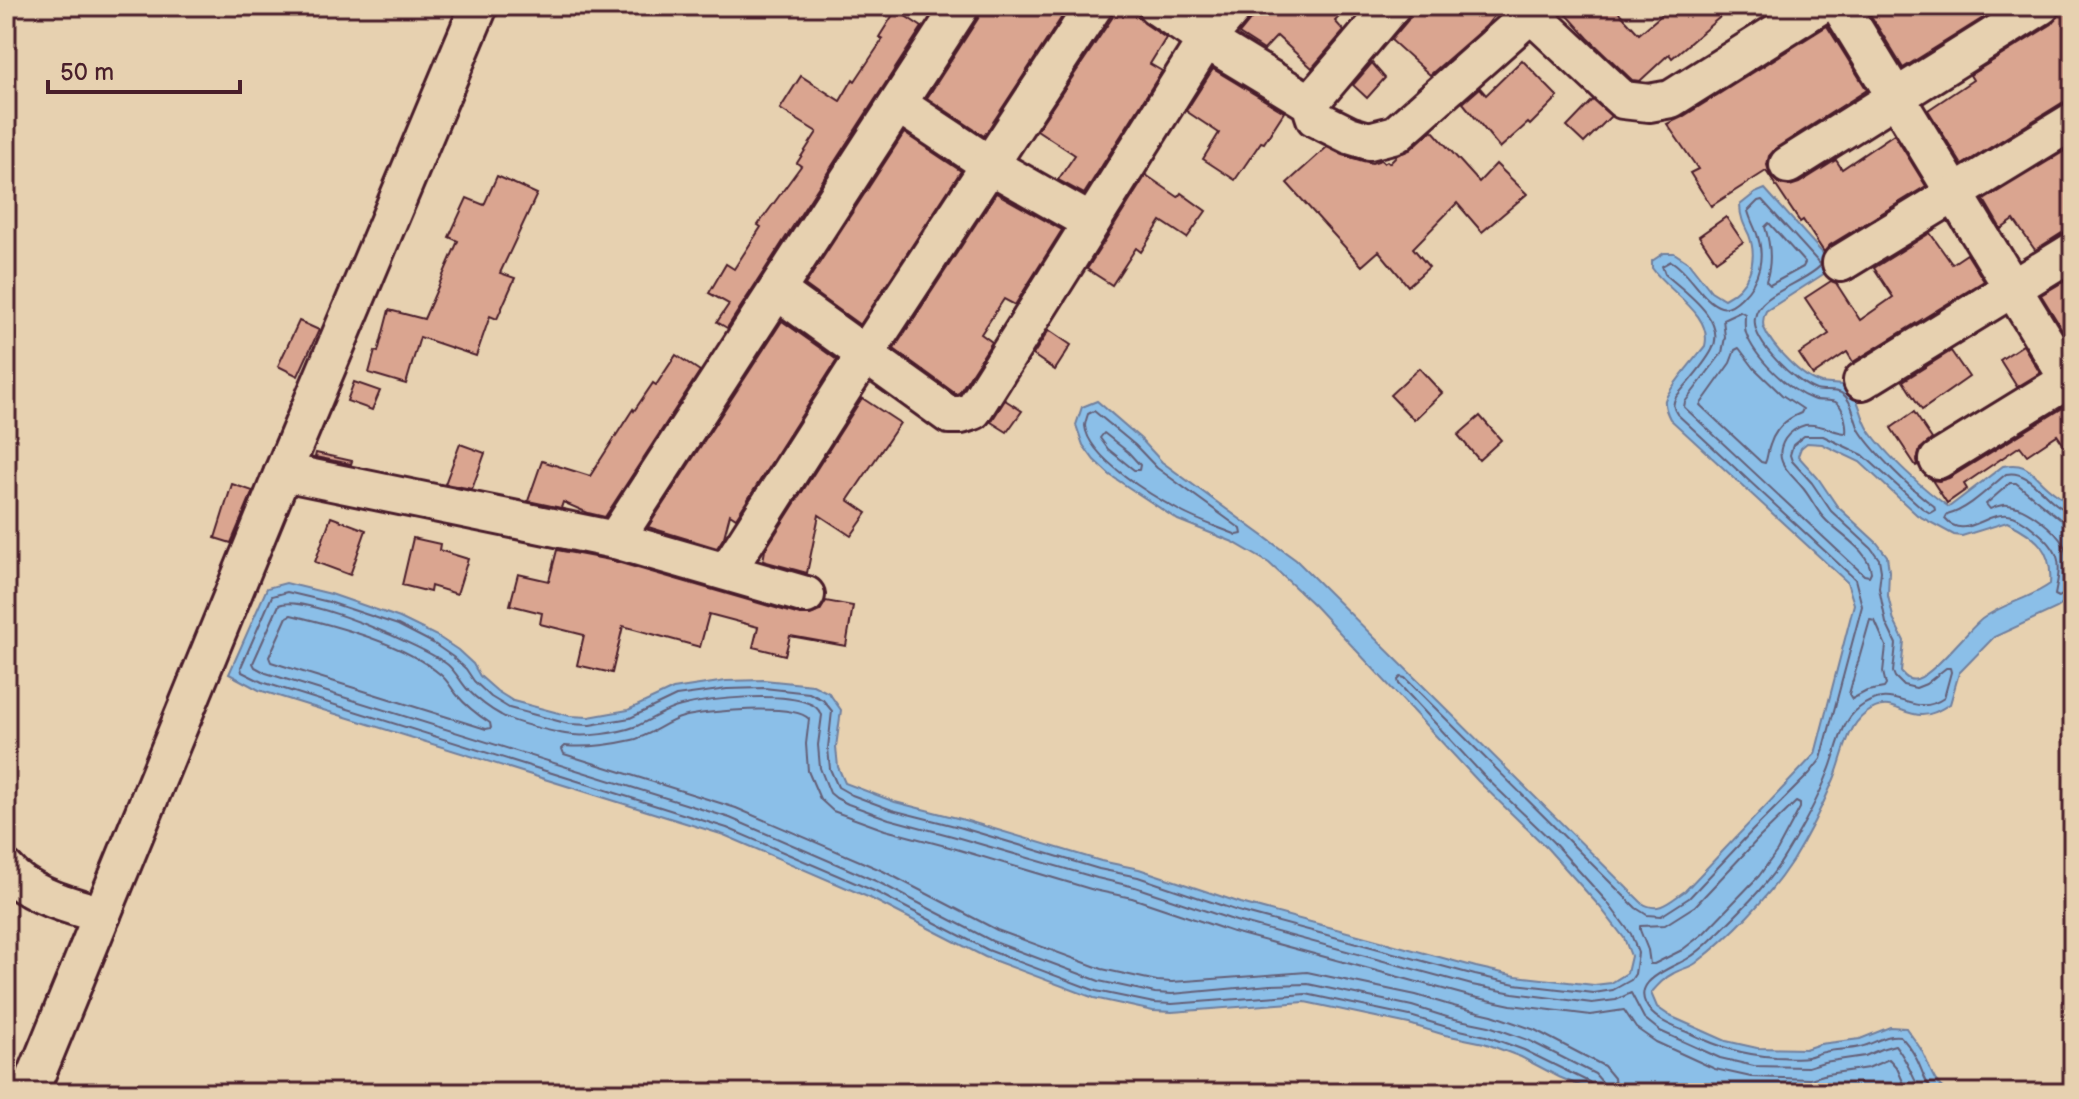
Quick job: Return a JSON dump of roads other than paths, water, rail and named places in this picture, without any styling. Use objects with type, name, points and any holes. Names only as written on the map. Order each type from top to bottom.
[{"type":"street","points":[[29,1093],[89,911],[283,472],[479,6]]},
{"type":"street","points":[[615,540],[961,6]]},
{"type":"street","points":[[727,571],[1094,6]]},
{"type":"street","points":[[1156,6],[1310,103],[1315,118],[1369,141],[1396,134],[1535,10],[1623,100],[1649,103],[1671,99],[1819,6]]},
{"type":"street","points":[[777,291],[949,415],[973,411],[1206,40],[1235,6]]},
{"type":"street","points":[[1310,103],[1392,6]]},
{"type":"street","points":[[1840,6],[2072,381],[1938,460]]},
{"type":"street","points":[[1788,165],[2041,6]]},
{"type":"street","points":[[898,104],[990,165],[1090,222]]},
{"type":"street","points":[[1841,263],[2073,121]]},
{"type":"street","points":[[1862,381],[2073,251]]},
{"type":"street","points":[[283,472],[615,540],[806,595]]},
{"type":"street","points":[[17,879],[89,911]]},
{"type":"water","points":[[1765,189],[1833,268],[1766,311],[1763,326],[1774,344],[1788,361],[1813,380],[1848,387],[1876,440],[1906,471],[1949,507],[2003,466],[2011,465],[2028,469],[2073,506],[2073,597],[2057,608],[1994,637],[1959,673],[1950,704],[1943,708],[1922,715],[1881,706],[1865,714],[1853,727],[1820,810],[1782,875],[1748,916],[1722,941],[1696,963],[1667,977],[1651,993],[1657,1007],[1670,1016],[1726,1041],[1757,1048],[1805,1049],[1860,1039],[1890,1027],[1906,1028],[1935,1080],[1948,1093],[1597,1093],[1484,1043],[1305,1002],[1172,1012],[1094,998],[985,957],[870,898],[724,835],[259,690],[229,674],[267,588],[286,583],[331,594],[400,618],[458,650],[473,664],[480,676],[513,701],[570,716],[589,717],[628,710],[673,689],[726,681],[764,680],[813,685],[829,693],[841,710],[836,747],[838,767],[845,783],[895,802],[1139,869],[1241,903],[1476,967],[1516,976],[1594,985],[1611,983],[1627,973],[1631,956],[1624,938],[1547,848],[1478,781],[1314,605],[1269,563],[1233,542],[1178,520],[1110,475],[1083,445],[1076,425],[1082,407],[1097,401],[1141,439],[1162,462],[1296,560],[1642,903],[1659,907],[1685,891],[1815,754],[1854,604],[1847,582],[1670,419],[1665,408],[1665,400],[1672,388],[1705,346],[1706,334],[1688,304],[1652,268],[1652,261],[1664,253],[1674,253],[1689,263],[1711,291],[1724,299],[1732,294],[1745,281],[1752,264],[1752,245],[1740,205]],"holes":[[[1807,443],[1822,444],[1860,462],[1917,515],[1954,535],[1962,536],[2007,522],[2026,533],[2045,553],[2049,562],[2050,584],[1982,619],[1924,676],[1915,680],[1906,677],[1901,672],[1904,641],[1894,621],[1888,596],[1887,556],[1837,506],[1798,456]]]}]
